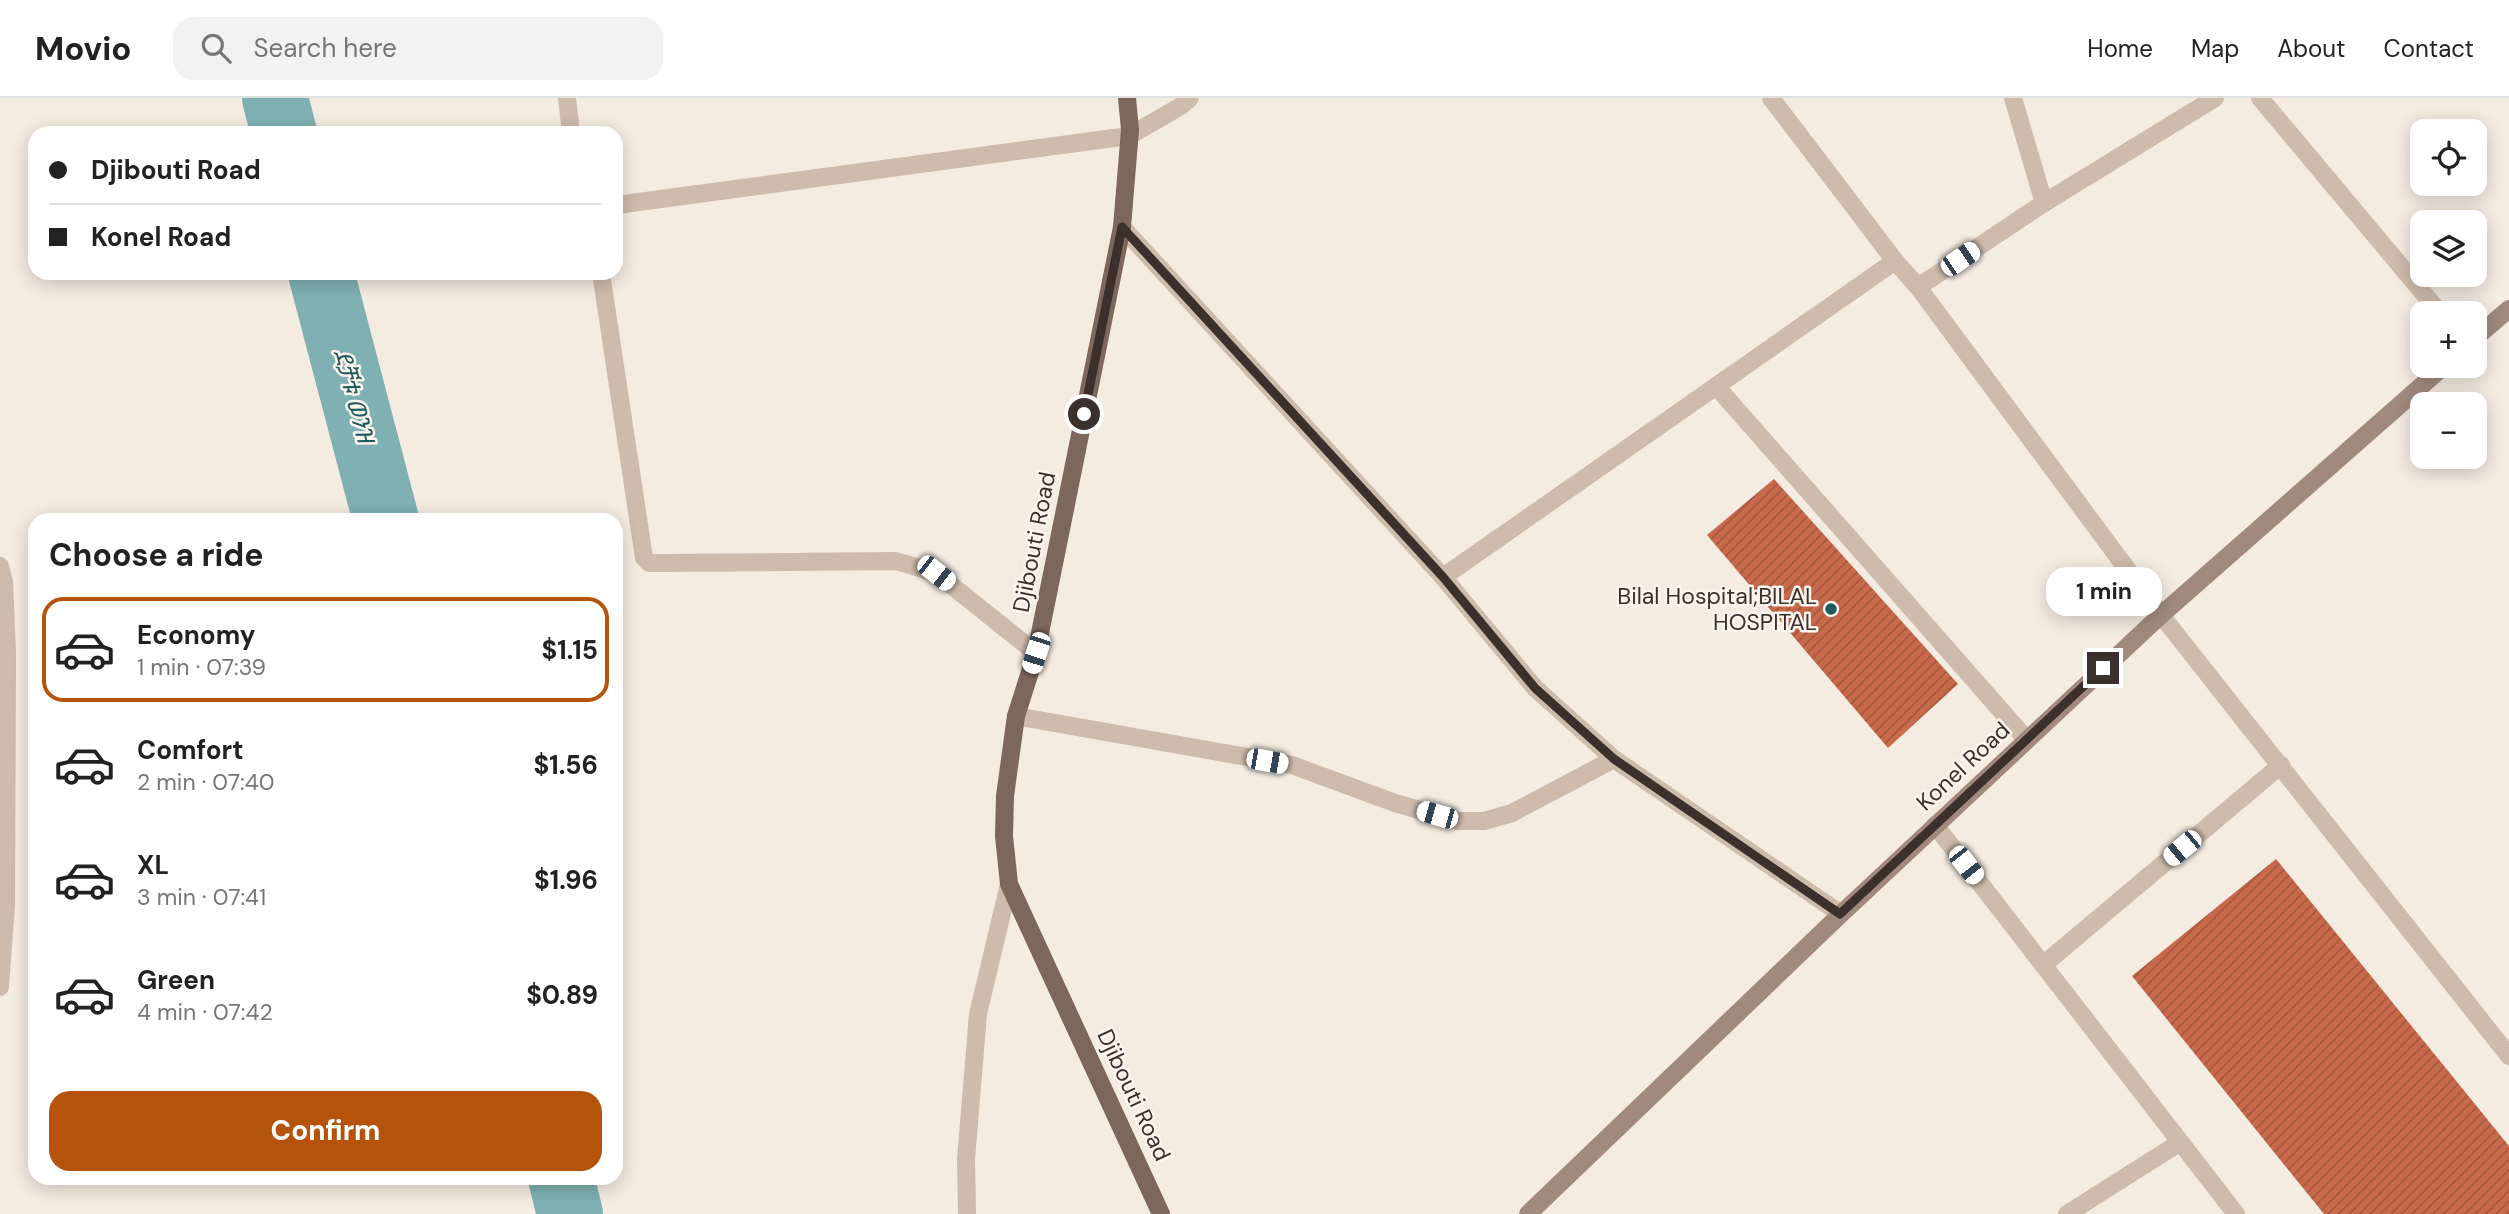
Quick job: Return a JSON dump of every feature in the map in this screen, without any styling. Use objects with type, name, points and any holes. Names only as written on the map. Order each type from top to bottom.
[{"type":"main road","name":"Djibouti Road","points":[[1127,98],[1129,136],[1122,227],[1036,653],[1016,716],[1004,809],[1004,836],[1009,884],[1161,1214]]},
{"type":"main road","points":[[2487,328],[2509,309]]},
{"type":"main road","name":"Konel Road","points":[[1528,1214],[1840,914],[2026,740],[2161,615],[2430,378]]},
{"type":"street","points":[[566,98],[570,126]]},
{"type":"street","points":[[623,204],[1129,136],[1190,98]]},
{"type":"street","points":[[1770,98],[1918,287],[2161,615],[2509,1056]]},
{"type":"street","points":[[2013,98],[2044,203]]},
{"type":"street","points":[[1918,287],[2044,203],[2215,98]]},
{"type":"street","points":[[2260,98],[2430,301]]},
{"type":"street","points":[[1122,227],[1443,577],[1535,688],[1614,759],[1840,914]]},
{"type":"street","points":[[1443,577],[1895,261]]},
{"type":"street","points":[[602,280],[644,558],[649,563],[896,561],[936,573],[1036,653]]},
{"type":"street","points":[[1716,386],[2026,740]]},
{"type":"street","points":[[0,566],[4,582],[7,654],[0,987]]},
{"type":"street","points":[[1016,716],[1292,765],[1395,803],[1458,821],[1484,821],[1513,813],[1614,759]]},
{"type":"street","points":[[2043,965],[2281,765]]},
{"type":"street","points":[[1935,825],[2236,1214]]},
{"type":"street","points":[[967,1214],[966,1159],[978,1014],[1009,884]]},
{"type":"street","points":[[2067,1214],[2179,1143]]},
{"type":"building","name":"Bilal Hospital;BILAL HOSPITAL","points":[[1774,479],[1958,684],[1888,748],[1707,535]]},
{"type":"building","points":[[2276,859],[2509,1146],[2509,1214],[2324,1214],[2132,976]]},
{"type":"waterway","name":"ደቻቱ ወንዝ","points":[[275,98],[282,126]]},
{"type":"waterway","name":"ደቻቱ ወንዝ","points":[[323,280],[384,513]]},
{"type":"waterway","name":"ደቻቱ ወንዝ","points":[[563,1185],[570,1214]]},
{"type":"place","name":"Bilal Hospital;BILAL HOSPITAL","points":[[1831,609]]},
{"type":"route","points":[[1084,414],[1122,227],[1443,577],[1535,688],[1614,759],[1840,914],[2103,668]]}]
